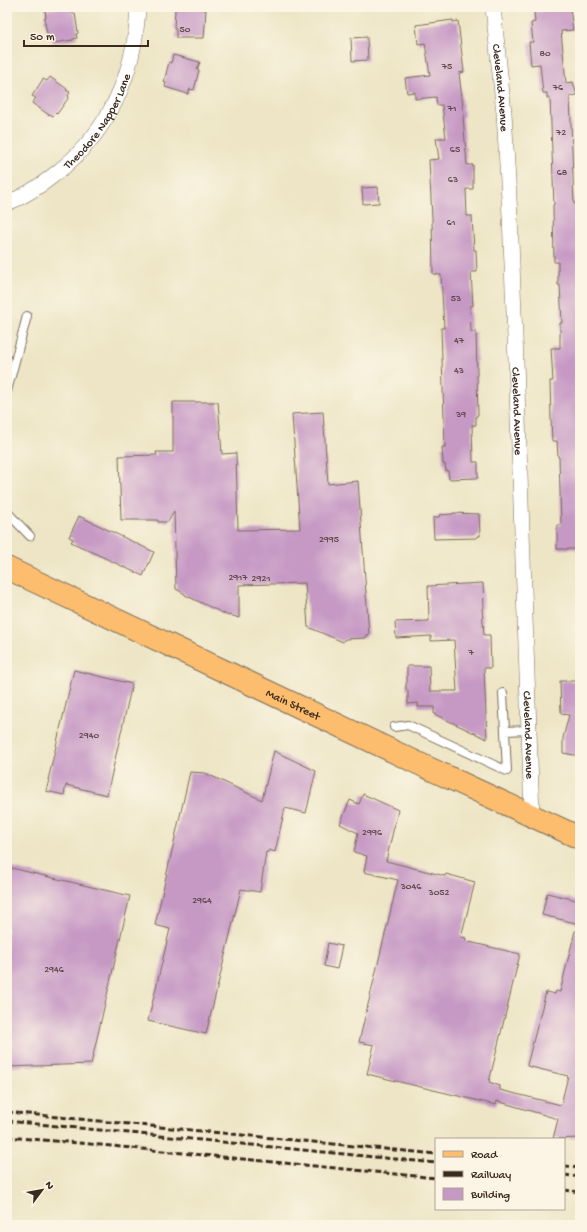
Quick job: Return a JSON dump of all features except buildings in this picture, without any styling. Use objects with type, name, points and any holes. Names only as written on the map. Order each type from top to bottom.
[{"type":"main road","name":"Main Street","points":[[7,568],[580,838]]},
{"type":"street","name":"Theodore Napper Lane","points":[[7,203],[41,186],[89,143],[101,126],[115,104],[133,54],[138,26],[138,7]]},
{"type":"street","name":"Cleveland Avenue","points":[[493,7],[504,113],[510,223],[532,816]]},
{"type":"lane","points":[[7,391],[27,316]]},
{"type":"lane","points":[[7,512],[30,536]]},
{"type":"lane","points":[[394,727],[408,725],[507,771],[503,693]]},
{"type":"lane","points":[[505,731],[529,730]]},
{"type":"railway","points":[[7,1112],[435,1154]]},
{"type":"railway","points":[[7,1121],[435,1163]]},
{"type":"railway","points":[[7,1137],[435,1178]]},
{"type":"railway","points":[[565,1166],[580,1167]]},
{"type":"railway","points":[[565,1175],[580,1177]]},
{"type":"railway","points":[[565,1190],[580,1192]]}]
